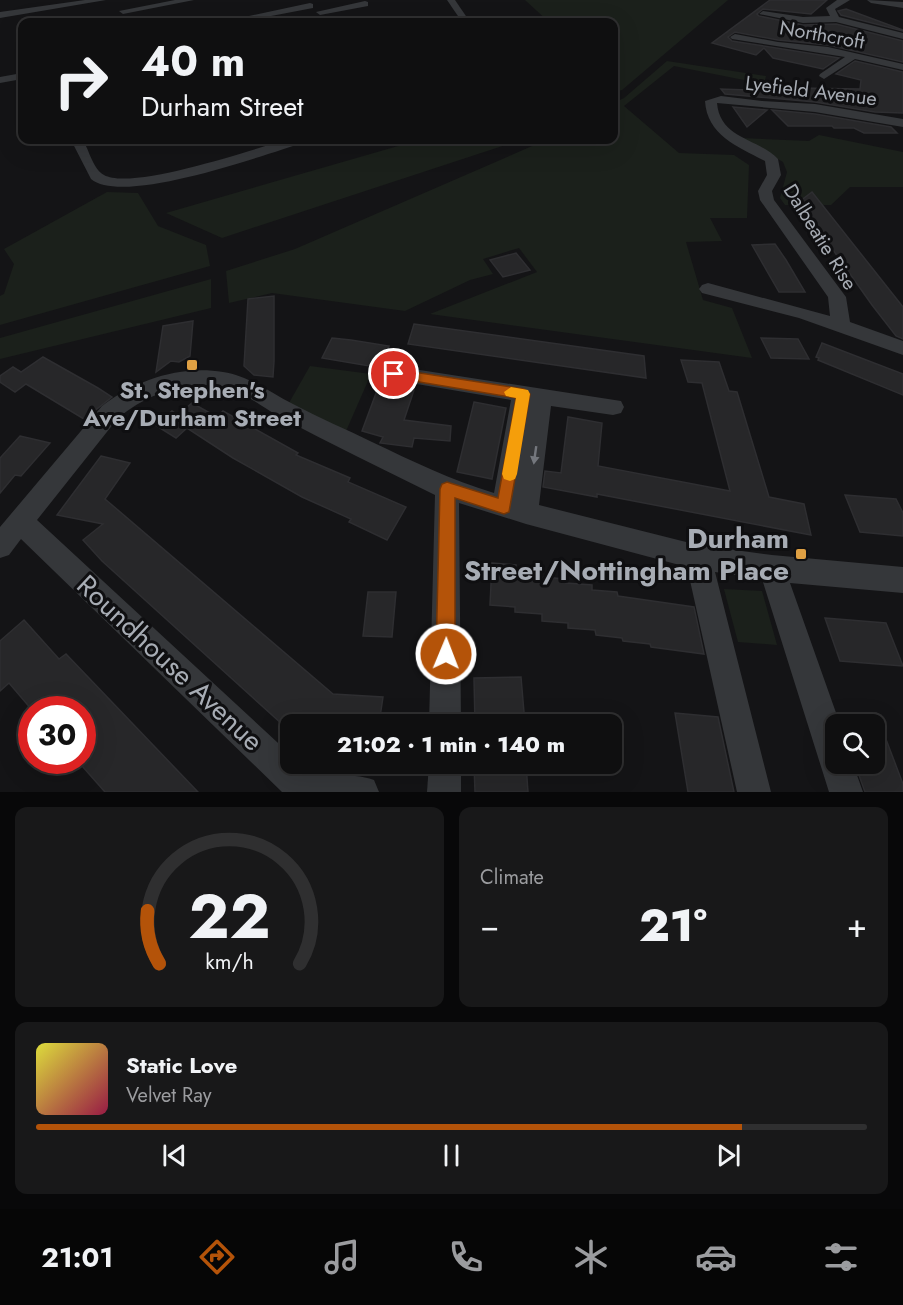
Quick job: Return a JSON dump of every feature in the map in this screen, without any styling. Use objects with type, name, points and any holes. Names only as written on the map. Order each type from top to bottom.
[{"type":"street","points":[[0,15],[18,16],[102,0]]},
{"type":"street","points":[[129,18],[120,8],[190,0]]},
{"type":"street","points":[[300,0],[329,18]]},
{"type":"street","points":[[451,0],[463,18]]},
{"type":"street","points":[[836,19],[830,8],[846,0]]},
{"type":"street","points":[[871,0],[903,5]]},
{"type":"street","points":[[320,12],[365,4]]},
{"type":"street","points":[[245,18],[310,6]]},
{"type":"street","points":[[763,14],[803,20],[836,19],[903,36]]},
{"type":"street","name":"Northcroft","points":[[735,37],[750,42],[821,49],[903,67]]},
{"type":"street","points":[[825,73],[853,56]]},
{"type":"street","points":[[0,80],[18,77]]},
{"type":"street","name":"Lyefield Avenue","points":[[715,99],[832,110],[903,123]]},
{"type":"street","name":"Dalbeatie Rise","points":[[715,99],[711,101],[711,108],[717,124],[730,136],[771,159],[775,169],[765,191],[767,200],[837,297],[841,325]]},
{"type":"street","points":[[79,144],[94,174],[101,180],[116,184],[151,181],[243,151],[278,144]]},
{"type":"street","points":[[708,289],[767,303],[841,325],[903,348]]},
{"type":"street","points":[[394,374],[613,407]]},
{"type":"street","points":[[0,546],[94,429],[125,400],[159,384],[182,379],[204,378],[240,384],[285,410],[447,489],[515,510],[698,557],[772,568],[903,580]]},
{"type":"street","points":[[515,510],[533,395]]},
{"type":"street","points":[[445,714],[447,489]]},
{"type":"street","name":"Roundhouse Avenue","points":[[20,521],[301,787],[362,792]]},
{"type":"street","points":[[698,557],[754,792]]},
{"type":"street","points":[[772,568],[825,729]]},
{"type":"street","points":[[444,792],[445,774]]},
{"type":"street","points":[[840,774],[846,792]]},
{"type":"shaded area","points":[[525,0],[728,0],[618,91],[618,18],[545,18]]},
{"type":"shaded area","points":[[667,61],[766,76],[764,84],[674,66],[624,106],[679,153],[734,155],[749,165],[747,218],[710,218],[722,241],[686,242],[703,300],[732,308],[752,358],[430,314],[537,272],[519,248],[483,259],[493,274],[470,280],[405,311],[272,293],[229,303],[226,271],[295,249],[537,144],[618,144],[618,101]]},
{"type":"shaded area","points":[[819,135],[903,152],[903,187],[850,187],[831,205],[785,205],[780,198],[787,172],[783,162],[741,138],[809,141]]},
{"type":"shaded area","points":[[405,144],[509,144],[222,238],[166,213]]},
{"type":"shaded area","points":[[107,192],[138,193],[158,226],[206,245],[210,266],[0,325],[0,296],[4,294],[14,264],[4,249]]},
{"type":"shaded area","points":[[211,279],[211,308],[0,359],[0,338]]},
{"type":"shaded area","points":[[310,366],[371,374],[343,438],[285,410]]},
{"type":"shaded area","points":[[724,589],[762,591],[777,645],[738,642]]},
{"type":"building","points":[[770,0],[827,0],[811,14],[763,9],[757,14],[803,25],[836,24],[903,41],[903,62],[828,45],[778,40],[735,32],[728,37],[732,41],[839,58],[823,69],[773,58],[764,48],[756,55],[712,43]]},
{"type":"building","points":[[846,9],[903,31],[841,15],[838,11]]},
{"type":"building","points":[[855,61],[903,72],[903,113],[875,112],[815,102],[725,94],[721,89],[804,92],[800,88],[860,89],[861,80],[836,74]]},
{"type":"building","points":[[733,107],[767,110],[747,127]]},
{"type":"building","points":[[772,110],[815,114],[891,127],[897,133],[864,133],[854,128],[834,128],[832,126],[788,126]]},
{"type":"building","points":[[812,192],[903,307],[903,339],[896,336],[872,305],[799,202]]},
{"type":"building","points":[[775,244],[805,292],[779,292],[752,245]]},
{"type":"building","points":[[516,253],[530,270],[503,277],[490,260]]},
{"type":"building","points":[[274,296],[273,377],[254,375],[244,366],[248,299]]},
{"type":"building","points":[[193,321],[190,356],[179,362],[171,361],[156,372],[163,326]]},
{"type":"building","points":[[414,324],[644,356],[646,378],[408,344]]},
{"type":"building","points":[[332,338],[389,346],[381,368],[322,358]]},
{"type":"building","points":[[761,338],[798,339],[809,359],[771,358]]},
{"type":"building","points":[[822,343],[903,374],[903,395],[818,360],[819,358],[816,357]]},
{"type":"building","points":[[43,357],[112,397],[84,419],[26,384],[15,392],[0,382],[0,376],[13,367],[21,372]]},
{"type":"building","points":[[681,360],[719,362],[729,391],[737,392],[769,497],[804,504],[811,535],[597,494],[597,497],[543,487],[545,471],[561,473],[568,417],[602,423],[598,466],[730,491],[702,383],[688,382]]},
{"type":"building","points":[[379,385],[414,390],[404,420],[451,426],[450,441],[414,438],[412,447],[380,443],[383,437],[362,431]]},
{"type":"building","points":[[474,402],[506,408],[492,479],[457,472]]},
{"type":"building","points":[[192,403],[217,417],[223,411],[298,453],[296,455],[350,478],[348,482],[406,507],[387,540],[349,522],[351,519],[302,497],[233,458],[187,428],[176,438],[155,425],[172,411],[178,415]]},
{"type":"building","points":[[20,436],[50,443],[21,476],[15,475],[0,493],[0,458]]},
{"type":"building","points":[[101,456],[130,463],[105,499],[333,694],[383,697],[380,714],[280,714],[280,722],[102,561],[83,540],[103,524],[57,515]]},
{"type":"building","points":[[845,495],[896,499],[903,513],[903,536],[860,532]]},
{"type":"building","points":[[492,563],[516,565],[516,569],[541,571],[541,577],[566,579],[566,583],[592,585],[592,590],[617,592],[618,596],[694,607],[704,654],[651,647],[650,644],[596,635],[595,630],[568,628],[568,623],[542,621],[542,614],[515,612],[515,607],[490,605]]},
{"type":"building","points":[[368,592],[396,592],[392,637],[363,636]]},
{"type":"building","points":[[825,618],[886,623],[903,666],[840,661]]},
{"type":"building","points":[[24,620],[59,659],[66,654],[198,792],[105,792],[89,774],[96,774],[96,696],[20,696],[9,683],[0,691],[0,641]]},
{"type":"building","points":[[521,677],[524,714],[475,714],[474,678]]},
{"type":"building","points":[[675,713],[718,717],[734,792],[688,792]]},
{"type":"building","points":[[885,737],[903,784],[903,792],[865,792],[859,774],[885,774]]},
{"type":"building","points":[[474,774],[527,774],[528,792],[475,792]]},
{"type":"slow traffic","points":[[510,474],[524,394],[511,392]]},
{"type":"place","name":"St. Stephen's Ave/Durham Street","points":[[192,365]]},
{"type":"place","name":"Durham Street/Nottingham Place","points":[[801,554]]},
{"type":"route","points":[[394,374],[524,394],[504,507],[447,489],[446,654]]}]
